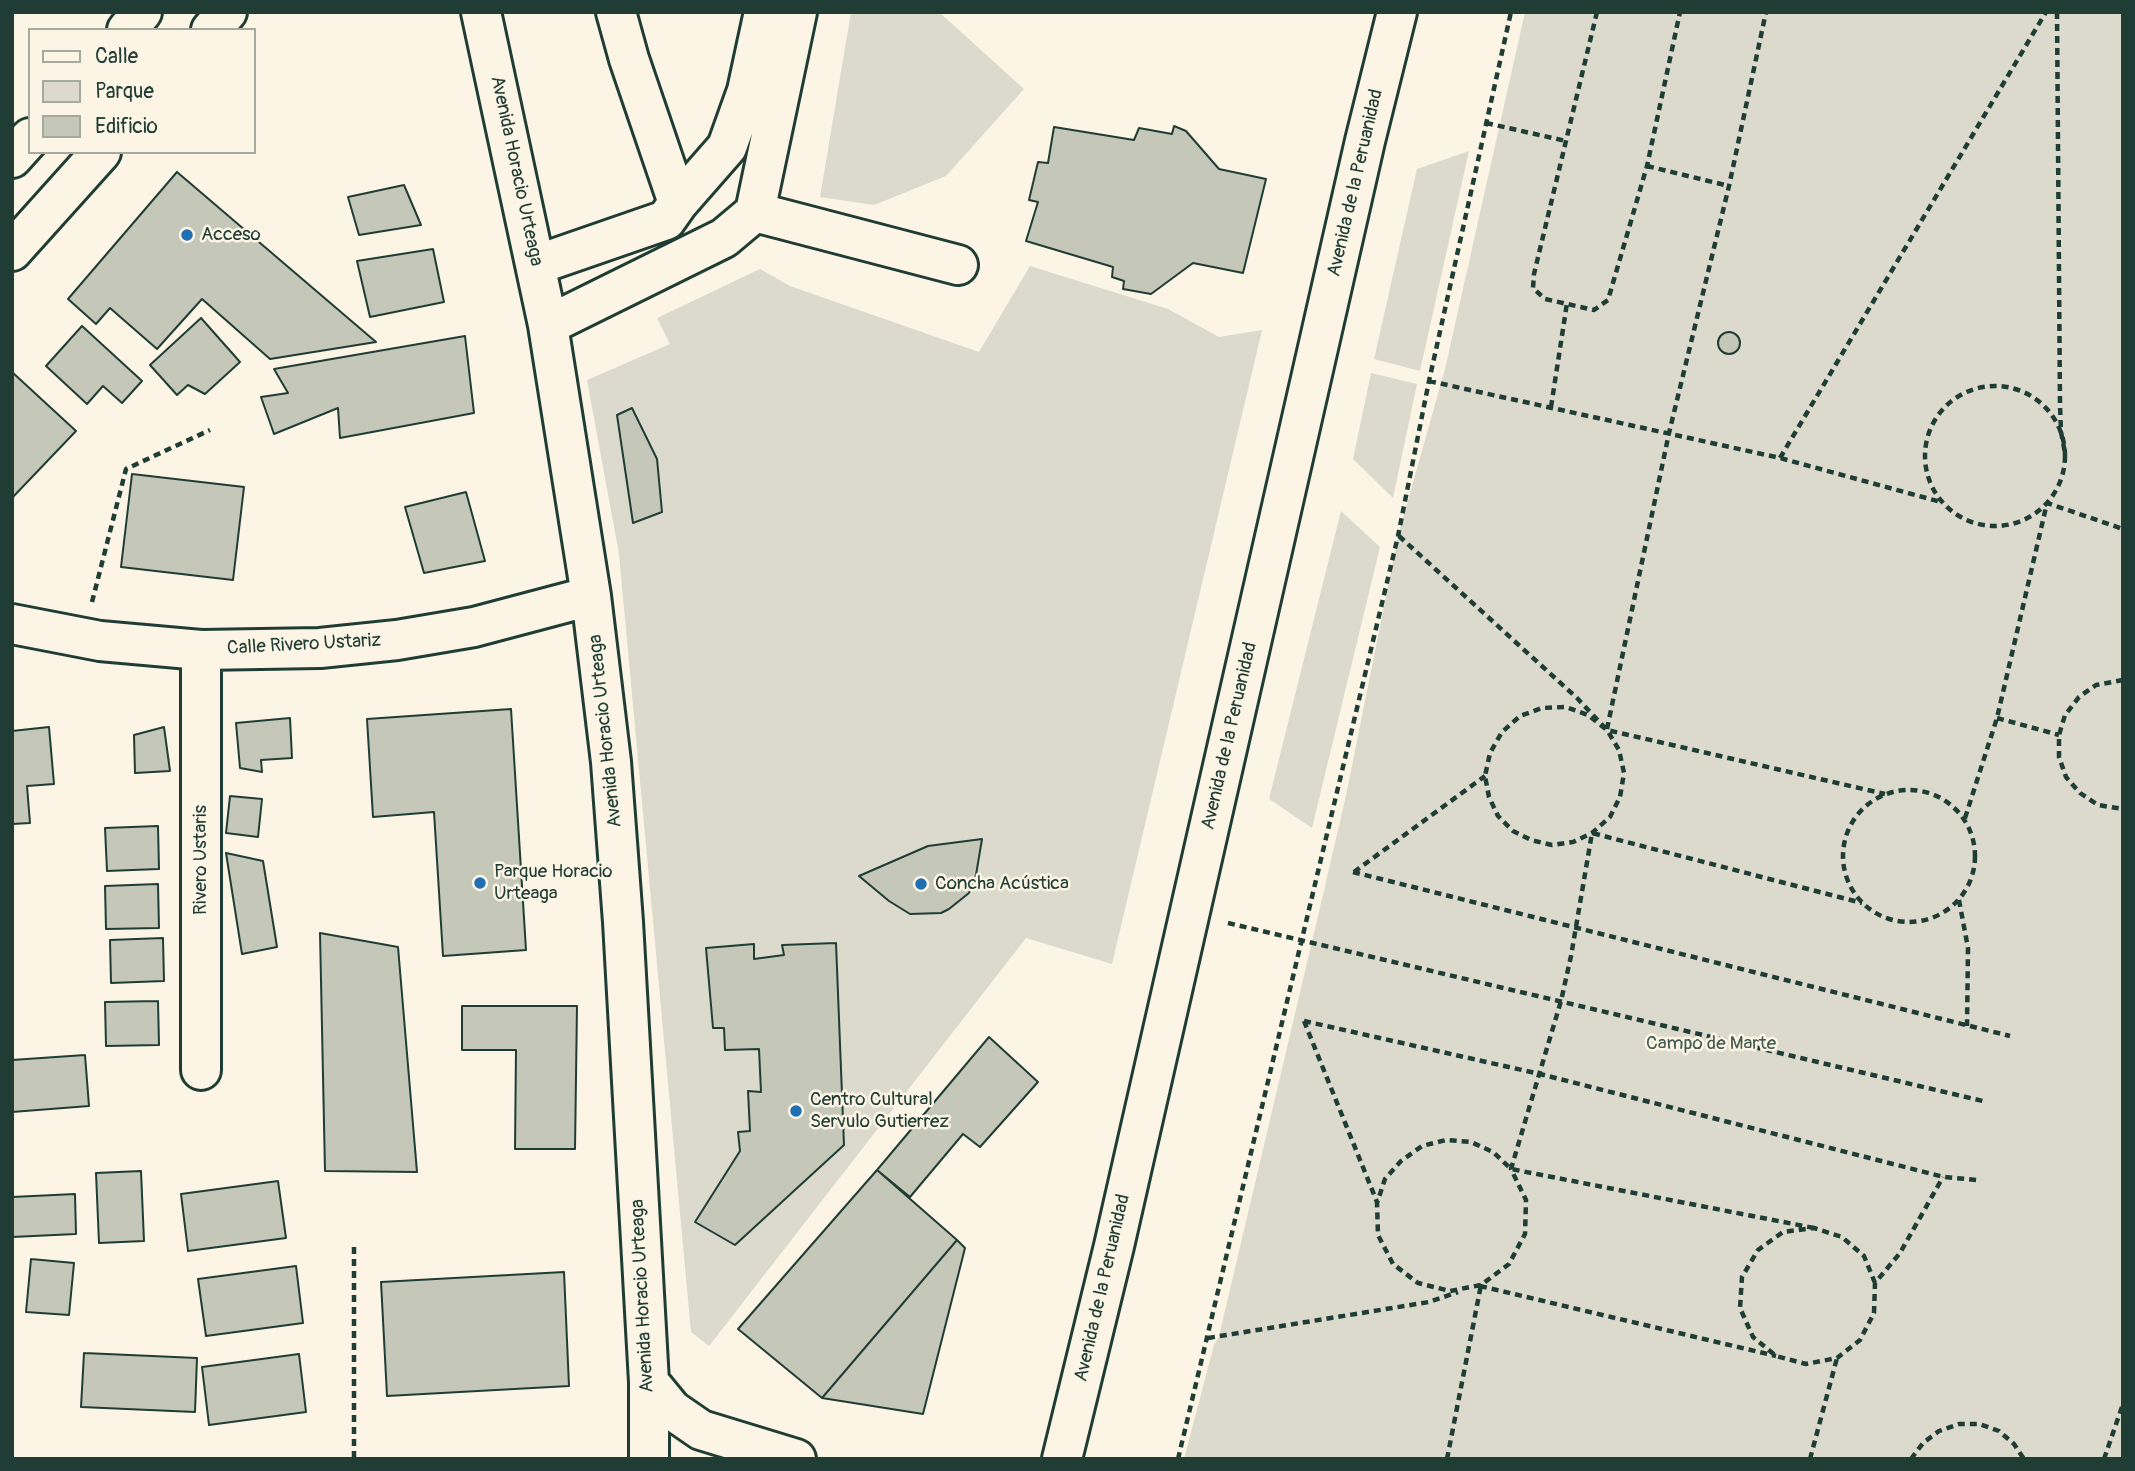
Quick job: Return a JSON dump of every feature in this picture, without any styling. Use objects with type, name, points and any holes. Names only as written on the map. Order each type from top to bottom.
[{"type":"street","points":[[129,28],[142,12]]},
{"type":"street","points":[[213,28],[227,12]]},
{"type":"street","name":"Avenida Horacio Urteaga","points":[[481,12],[548,325],[592,596],[614,802],[649,1382],[651,1459]]},
{"type":"street","points":[[616,12],[629,59],[678,202]]},
{"type":"street","points":[[536,265],[666,220],[678,202],[727,147],[747,91],[764,12]]},
{"type":"street","points":[[548,325],[724,238],[755,212],[797,12]]},
{"type":"street","name":"Avenida de la Peruanidad","points":[[1062,1459],[1114,1246],[1359,168],[1397,12]]},
{"type":"street","points":[[12,158],[28,140]]},
{"type":"street","points":[[12,251],[99,154]]},
{"type":"street","points":[[755,212],[958,265]]},
{"type":"street","name":"Calle Rivero Ustariz","points":[[12,624],[83,638],[201,650],[320,648],[397,640],[474,627],[592,596]]},
{"type":"street","name":"Rivero Ustaris","points":[[201,650],[201,1070]]},
{"type":"street","points":[[649,1382],[672,1410],[701,1430],[796,1459]]},
{"type":"street","points":[[651,1459],[677,1450],[736,1441]]},
{"type":"path","points":[[1178,1459],[1398,536],[1429,381],[1511,12]]},
{"type":"path","points":[[1597,12],[1534,274],[1534,288],[1545,299],[1594,310],[1608,300],[1647,166],[1680,12]]},
{"type":"path","points":[[1607,730],[1669,433],[1729,186],[1766,12]]},
{"type":"path","points":[[1780,458],[2046,12]]},
{"type":"path","points":[[1965,819],[1997,718],[2047,503],[2060,480],[2065,453],[2061,418],[2057,12]]},
{"type":"path","points":[[1486,123],[1566,141]]},
{"type":"path","points":[[1647,166],[1729,186]]},
{"type":"path","points":[[1551,407],[1567,303]]},
{"type":"path","points":[[1429,381],[1780,458],[1941,502]]},
{"type":"path","points":[[2047,503],[2028,518],[2005,526],[1981,525],[1959,517],[1941,502],[1928,480],[1924,457],[1928,433],[1940,412],[1959,395],[1981,387],[2006,386],[2028,394],[2047,409],[2060,430],[2065,453]]},
{"type":"path","points":[[83,638],[126,468],[210,430]]},
{"type":"path","points":[[2047,503],[2123,529]]},
{"type":"path","points":[[1398,536],[1577,698],[1607,730],[1619,750],[1624,773],[1620,796],[1610,817],[1592,833],[1573,842],[1552,845],[1531,840],[1513,831],[1498,816],[1489,797],[1485,776],[1490,753],[1502,732],[1520,716],[1542,708],[1566,707],[1588,715],[1607,730],[1885,794]]},
{"type":"path","points":[[2123,680],[2096,685],[2079,697],[2065,715],[2059,735],[2059,757],[2066,777],[2080,793],[2098,805],[2123,810]]},
{"type":"path","points":[[1997,718],[2059,735]]},
{"type":"path","points":[[1485,776],[1353,872],[2010,1036]]},
{"type":"path","points":[[1907,790],[1929,793],[1949,803],[1965,819],[1974,839],[1976,860],[1971,881],[1959,900],[1942,914],[1922,921],[1900,922],[1879,916],[1862,903],[1849,885],[1843,864],[1844,842],[1853,822],[1867,805],[1885,794],[1907,790]]},
{"type":"path","points":[[1592,833],[1862,903]]},
{"type":"path","points":[[1511,1169],[1561,1001],[1592,833]]},
{"type":"path","points":[[1959,900],[1968,948],[1967,1026]]},
{"type":"path","points":[[1190,913],[1302,942],[1983,1101]]},
{"type":"path","points":[[1511,1169],[1814,1228],[1842,1237],[1864,1256],[1875,1283],[1874,1313],[1860,1340],[1837,1358],[1806,1364],[1481,1285],[1450,1291],[1418,1283],[1393,1264],[1378,1235],[1377,1203],[1304,1021],[1540,1074],[1944,1177],[1977,1180]]},
{"type":"path","points":[[1208,1338],[1429,1302],[1481,1285],[1509,1264],[1525,1234],[1525,1200],[1511,1169],[1493,1152],[1471,1142],[1446,1140],[1422,1146],[1401,1161],[1385,1180],[1377,1203]]},
{"type":"path","points":[[1875,1283],[1899,1253],[1944,1177]]},
{"type":"path","points":[[1776,1356],[1753,1337],[1740,1308],[1742,1277],[1758,1250],[1783,1232],[1814,1228]]},
{"type":"path","points":[[354,1247],[354,1459]]},
{"type":"path","points":[[1447,1459],[1481,1285]]},
{"type":"path","points":[[1810,1459],[1837,1358]]},
{"type":"path","points":[[2104,1459],[2123,1404]]},
{"type":"path","points":[[1911,1459],[1923,1443],[1939,1431],[1959,1424],[1979,1424],[1999,1431],[2014,1444],[2024,1459]]},
{"type":"green space","points":[[851,12],[939,12],[1024,89],[946,176],[874,205],[820,197]]},
{"type":"green space","name":"Campo de Marte","points":[[1525,12],[2123,12],[2123,1459],[1184,1459],[1214,1345],[1219,1336],[1322,899],[1347,791],[1398,536],[1445,369]]},
{"type":"green space","points":[[1469,151],[1420,371],[1374,359],[1417,169]]},
{"type":"green space","name":"Concha Acústica","points":[[1030,266],[1168,309],[1219,337],[1262,330],[1112,964],[1026,938],[709,1346],[691,1332],[619,554],[587,380],[670,344],[657,318],[760,269],[790,286],[979,352]]},
{"type":"green space","points":[[1371,373],[1417,384],[1393,498],[1353,459]]},
{"type":"green space","points":[[1341,511],[1380,547],[1312,828],[1269,799]]},
{"type":"building","points":[[1174,126],[1186,131],[1219,169],[1266,179],[1243,273],[1193,263],[1151,294],[1123,289],[1124,281],[1112,277],[1113,267],[1026,241],[1038,202],[1029,200],[1038,162],[1048,163],[1054,127],[1134,140],[1139,128],[1172,134]]},
{"type":"building","name":"Acceso","points":[[177,172],[376,342],[270,359],[202,299],[157,349],[110,308],[96,324],[68,299]]},
{"type":"building","points":[[404,185],[421,225],[359,235],[348,197]]},
{"type":"building","points":[[433,249],[444,302],[370,317],[357,261]]},
{"type":"building","points":[[201,318],[240,362],[205,394],[188,385],[177,395],[150,365]]},
{"type":"building","points":[[82,326],[142,381],[122,403],[103,386],[87,404],[46,366]]},
{"type":"building","points":[[1729,332],[1737,335],[1740,343],[1737,351],[1729,354],[1721,351],[1718,343],[1721,335]]},
{"type":"building","points":[[465,336],[474,413],[340,438],[338,408],[274,434],[261,397],[288,393],[274,369]]},
{"type":"building","points":[[12,372],[76,431],[12,498]]},
{"type":"building","points":[[632,408],[657,459],[662,512],[633,523],[617,415]]},
{"type":"building","points":[[132,474],[244,487],[233,580],[121,567]]},
{"type":"building","points":[[466,492],[485,561],[424,573],[405,507]]},
{"type":"building","name":"Parque Horacio Urteaga","points":[[511,709],[526,950],[443,956],[434,812],[373,817],[367,719]]},
{"type":"building","points":[[290,718],[292,758],[261,760],[262,772],[240,768],[236,723]]},
{"type":"building","points":[[49,727],[54,784],[27,786],[30,823],[12,824],[12,731]]},
{"type":"building","points":[[164,727],[170,771],[135,773],[134,735]]},
{"type":"building","points":[[230,796],[262,799],[258,837],[226,833]]},
{"type":"building","points":[[158,826],[159,869],[107,871],[105,828]]},
{"type":"building","name":"Concha Acústica","points":[[982,839],[976,875],[969,893],[941,913],[910,914],[889,901],[859,876],[928,846]]},
{"type":"building","points":[[226,853],[263,861],[277,947],[242,954]]},
{"type":"building","points":[[158,884],[159,928],[106,929],[105,886]]},
{"type":"building","points":[[320,933],[398,947],[417,1172],[325,1171]]},
{"type":"building","points":[[163,938],[164,981],[111,983],[110,940]]},
{"type":"building","name":"Centro Cultural Servulo Gutierrez","points":[[836,943],[844,1145],[735,1245],[695,1222],[740,1151],[738,1132],[750,1131],[748,1091],[761,1092],[759,1049],[725,1050],[724,1028],[713,1028],[706,948],[754,944],[754,959],[784,955],[782,945]]},
{"type":"building","points":[[158,1001],[159,1045],[106,1046],[105,1002]]},
{"type":"building","points":[[462,1006],[577,1006],[575,1149],[515,1149],[516,1050],[462,1050]]},
{"type":"building","points":[[989,1037],[1038,1082],[980,1147],[963,1134],[910,1197],[877,1170]]},
{"type":"building","points":[[85,1055],[89,1106],[12,1112],[12,1060]]},
{"type":"building","points":[[877,1170],[957,1240],[822,1398],[738,1329]]},
{"type":"building","points":[[141,1171],[144,1241],[99,1243],[96,1173]]},
{"type":"building","points":[[278,1181],[286,1238],[188,1251],[181,1194]]},
{"type":"building","points":[[75,1194],[76,1234],[12,1237],[12,1197]]},
{"type":"building","points":[[957,1240],[965,1248],[923,1414],[822,1398]]},
{"type":"building","points":[[31,1259],[74,1263],[69,1315],[26,1312]]},
{"type":"building","points":[[296,1266],[303,1323],[206,1336],[198,1279]]},
{"type":"building","points":[[564,1272],[569,1386],[387,1396],[381,1282]]},
{"type":"building","points":[[84,1353],[197,1358],[195,1412],[81,1407]]},
{"type":"building","points":[[299,1354],[306,1412],[209,1425],[202,1367]]},
{"type":"place","name":"Acceso","points":[[187,235]]},
{"type":"place","name":"Parque Horacio Urteaga","points":[[480,883]]},
{"type":"place","name":"Concha Acústica","points":[[921,884]]},
{"type":"place","name":"Centro Cultural Servulo Gutierrez","points":[[796,1111]]}]
